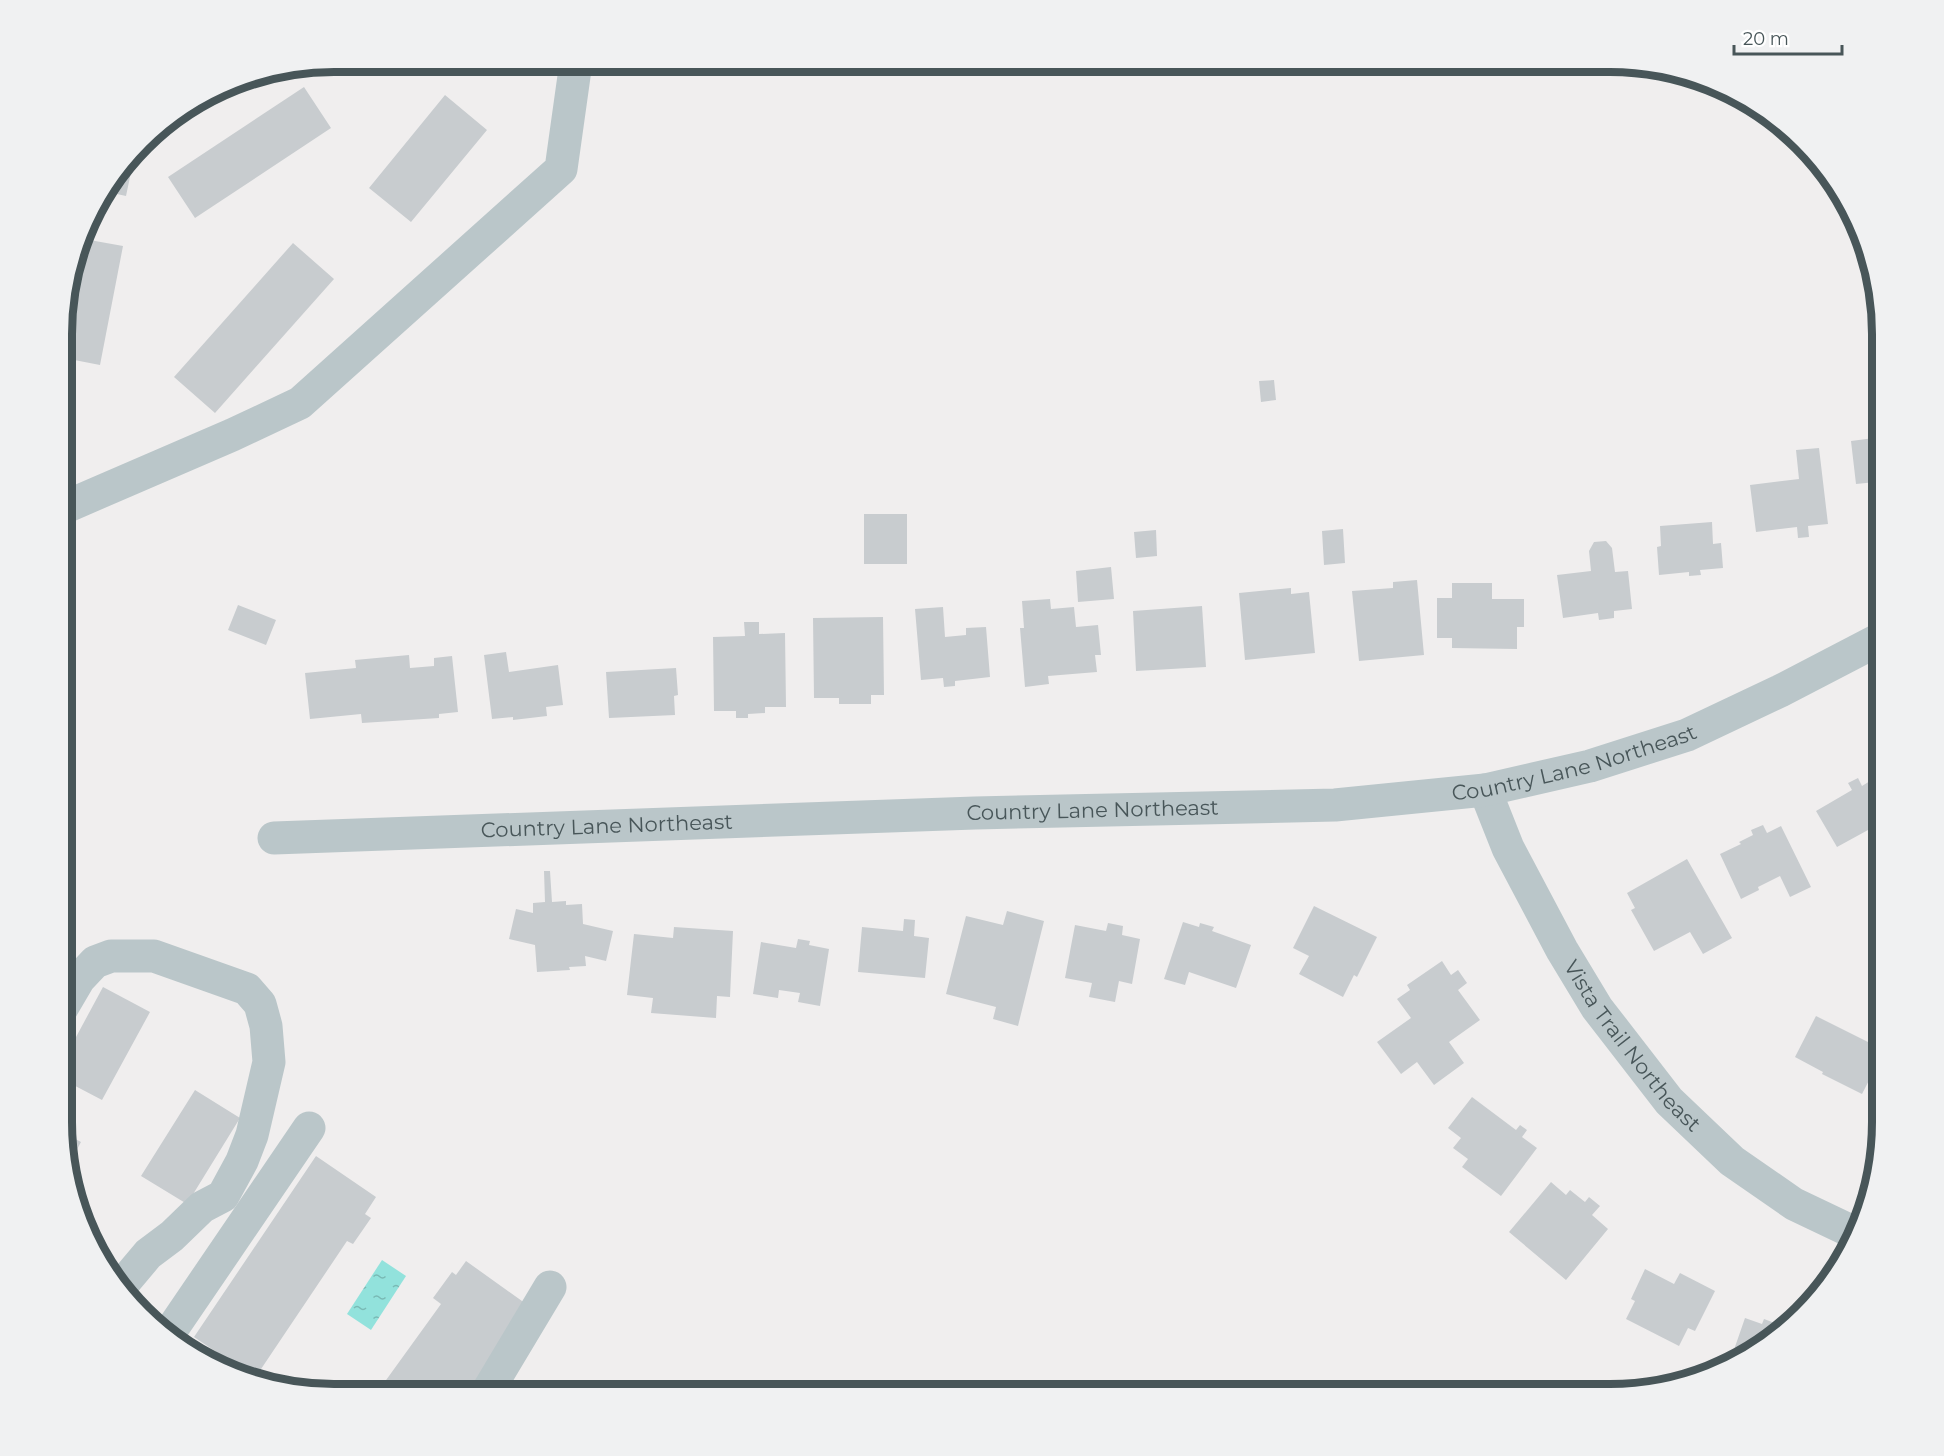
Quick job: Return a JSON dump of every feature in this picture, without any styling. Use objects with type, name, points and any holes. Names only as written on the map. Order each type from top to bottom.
[{"type":"street","points":[[72,504],[300,403],[561,169],[575,72]]},
{"type":"street","name":"Country Lane Northeast","points":[[274,838],[975,813],[1335,805],[1485,789],[1590,766],[1687,735],[1872,644]]},
{"type":"street","name":"Vista Trail Northeast","points":[[1485,789],[1508,848],[1562,950],[1597,1008],[1669,1101],[1732,1161],[1794,1204],[1849,1230]]},
{"type":"street","points":[[72,991],[79,979],[95,962],[111,956],[154,956],[246,989],[260,1004],[266,1026],[269,1062],[252,1135],[242,1161],[223,1196],[202,1207],[172,1236],[148,1254],[126,1281]]},
{"type":"street","points":[[173,1328],[309,1128]]},
{"type":"street","points":[[492,1384],[550,1287]]},
{"type":"water","points":[[382,1260],[406,1276],[371,1330],[347,1314]]},
{"type":"building","points":[[304,87],[331,128],[195,218],[168,177]]},
{"type":"building","points":[[445,95],[487,130],[411,222],[369,188]]},
{"type":"building","points":[[132,167],[126,196],[113,193]]},
{"type":"building","points":[[90,240],[123,246],[100,365],[72,360],[74,300],[81,266]]},
{"type":"building","points":[[293,243],[334,279],[215,413],[174,377]]},
{"type":"building","points":[[1274,380],[1276,400],[1261,402],[1259,381]]},
{"type":"building","points":[[1872,438],[1872,482],[1856,484],[1851,441]]},
{"type":"building","points":[[1819,448],[1828,524],[1808,526],[1809,537],[1798,538],[1797,527],[1756,532],[1750,485],[1799,479],[1796,450]]},
{"type":"building","points":[[864,514],[907,514],[907,564],[864,564]]},
{"type":"building","points":[[1712,522],[1713,544],[1721,543],[1723,568],[1700,570],[1701,575],[1689,576],[1689,572],[1659,575],[1657,547],[1661,546],[1660,526]]},
{"type":"building","points":[[1343,529],[1345,563],[1324,565],[1322,531]]},
{"type":"building","points":[[1156,530],[1157,556],[1136,558],[1134,532]]},
{"type":"building","points":[[1606,541],[1612,548],[1615,572],[1628,571],[1632,609],[1614,611],[1614,618],[1599,620],[1598,613],[1563,618],[1557,575],[1591,571],[1589,551],[1594,542]]},
{"type":"building","points":[[1111,567],[1114,599],[1078,602],[1076,571]]},
{"type":"building","points":[[1417,580],[1424,655],[1359,661],[1352,591],[1393,588],[1393,582]]},
{"type":"building","points":[[1452,583],[1492,583],[1492,599],[1524,599],[1524,627],[1517,627],[1517,649],[1452,648],[1452,638],[1437,638],[1437,598],[1452,598]]},
{"type":"building","points":[[1291,588],[1291,594],[1309,592],[1315,653],[1245,660],[1239,593]]},
{"type":"building","points":[[1050,599],[1051,609],[1074,607],[1076,627],[1098,625],[1101,655],[1095,655],[1097,672],[1048,676],[1049,684],[1025,687],[1020,628],[1024,628],[1022,601]]},
{"type":"building","points":[[238,605],[276,620],[266,645],[228,630]]},
{"type":"building","points":[[1202,606],[1206,667],[1136,671],[1133,611]]},
{"type":"building","points":[[943,607],[945,637],[966,635],[966,628],[986,627],[990,677],[955,681],[955,686],[944,687],[943,678],[921,680],[915,609]]},
{"type":"building","points":[[883,617],[884,695],[871,695],[871,704],[839,704],[839,698],[814,698],[813,618]]},
{"type":"building","points":[[744,622],[759,622],[759,634],[785,633],[786,707],[765,707],[765,713],[748,714],[748,718],[736,718],[736,711],[714,711],[713,637],[745,636]]},
{"type":"building","points":[[506,652],[509,672],[558,665],[563,705],[546,707],[547,716],[513,720],[513,717],[492,719],[484,655]]},
{"type":"building","points":[[409,655],[410,668],[434,666],[434,658],[452,656],[458,712],[439,714],[439,718],[362,723],[361,714],[310,719],[305,673],[356,668],[355,660]]},
{"type":"building","points":[[676,668],[678,695],[674,696],[675,715],[609,718],[606,672]]},
{"type":"building","points":[[1858,778],[1862,786],[1872,780],[1872,828],[1837,847],[1816,811],[1852,790],[1848,783]]},
{"type":"building","points":[[1763,825],[1767,833],[1781,826],[1811,887],[1790,897],[1780,876],[1741,899],[1720,854],[1741,844],[1739,842],[1753,835],[1751,830]]},
{"type":"building","points":[[1687,859],[1732,938],[1703,954],[1690,932],[1654,951],[1631,910],[1635,908],[1627,893]]},
{"type":"building","points":[[544,871],[550,871],[552,902],[566,901],[566,905],[582,904],[583,924],[613,931],[606,961],[585,956],[586,966],[569,967],[570,970],[537,972],[535,945],[509,939],[516,909],[533,913],[533,903],[545,902]]},
{"type":"building","points":[[1314,906],[1377,937],[1357,977],[1354,975],[1343,997],[1299,974],[1309,956],[1293,948]]},
{"type":"building","points":[[1007,911],[1044,921],[1018,1026],[993,1019],[996,1007],[946,994],[966,916],[1003,925]]},
{"type":"building","points":[[904,919],[915,920],[914,936],[929,938],[925,978],[858,972],[862,927],[903,931]]},
{"type":"building","points":[[1183,922],[1199,927],[1200,923],[1214,927],[1212,931],[1251,945],[1236,988],[1189,972],[1185,985],[1164,979]]},
{"type":"building","points":[[1108,923],[1123,926],[1122,935],[1140,939],[1132,984],[1119,981],[1115,1002],[1089,997],[1092,983],[1065,978],[1075,925],[1106,931]]},
{"type":"building","points":[[674,927],[733,931],[730,997],[717,996],[716,1018],[651,1013],[653,998],[627,995],[634,934],[673,938]]},
{"type":"building","points":[[798,939],[810,941],[809,945],[829,949],[820,1006],[798,1002],[800,993],[779,990],[778,998],[753,994],[761,942],[796,948]]},
{"type":"building","points":[[1442,961],[1451,975],[1458,970],[1467,983],[1458,990],[1480,1020],[1449,1042],[1464,1063],[1434,1085],[1417,1062],[1401,1074],[1377,1042],[1411,1018],[1397,999],[1410,990],[1407,985]]},
{"type":"building","points":[[103,987],[150,1012],[102,1100],[72,1084],[72,1044]]},
{"type":"building","points":[[1816,1016],[1872,1044],[1872,1074],[1862,1094],[1822,1074],[1823,1072],[1795,1057]]},
{"type":"building","points":[[195,1090],[240,1118],[187,1204],[141,1176]]},
{"type":"building","points":[[1472,1097],[1516,1130],[1520,1125],[1527,1130],[1522,1137],[1537,1148],[1501,1196],[1462,1167],[1468,1159],[1453,1148],[1461,1138],[1448,1128]]},
{"type":"building","points":[[73,1138],[81,1142],[74,1155]]},
{"type":"building","points":[[316,1156],[376,1197],[365,1214],[371,1218],[353,1244],[347,1241],[259,1373],[234,1364],[194,1337]]},
{"type":"building","points":[[1551,1182],[1566,1195],[1570,1190],[1585,1202],[1589,1197],[1600,1206],[1592,1215],[1608,1229],[1566,1280],[1509,1232]]},
{"type":"building","points":[[466,1261],[529,1306],[473,1384],[383,1384],[441,1304],[433,1298],[452,1272],[456,1275]]},
{"type":"building","points":[[1645,1269],[1674,1284],[1680,1273],[1715,1291],[1695,1331],[1688,1328],[1679,1346],[1626,1319],[1635,1301],[1631,1299]]},
{"type":"building","points":[[1745,1318],[1762,1324],[1764,1319],[1777,1324],[1755,1340],[1733,1353]]}]
